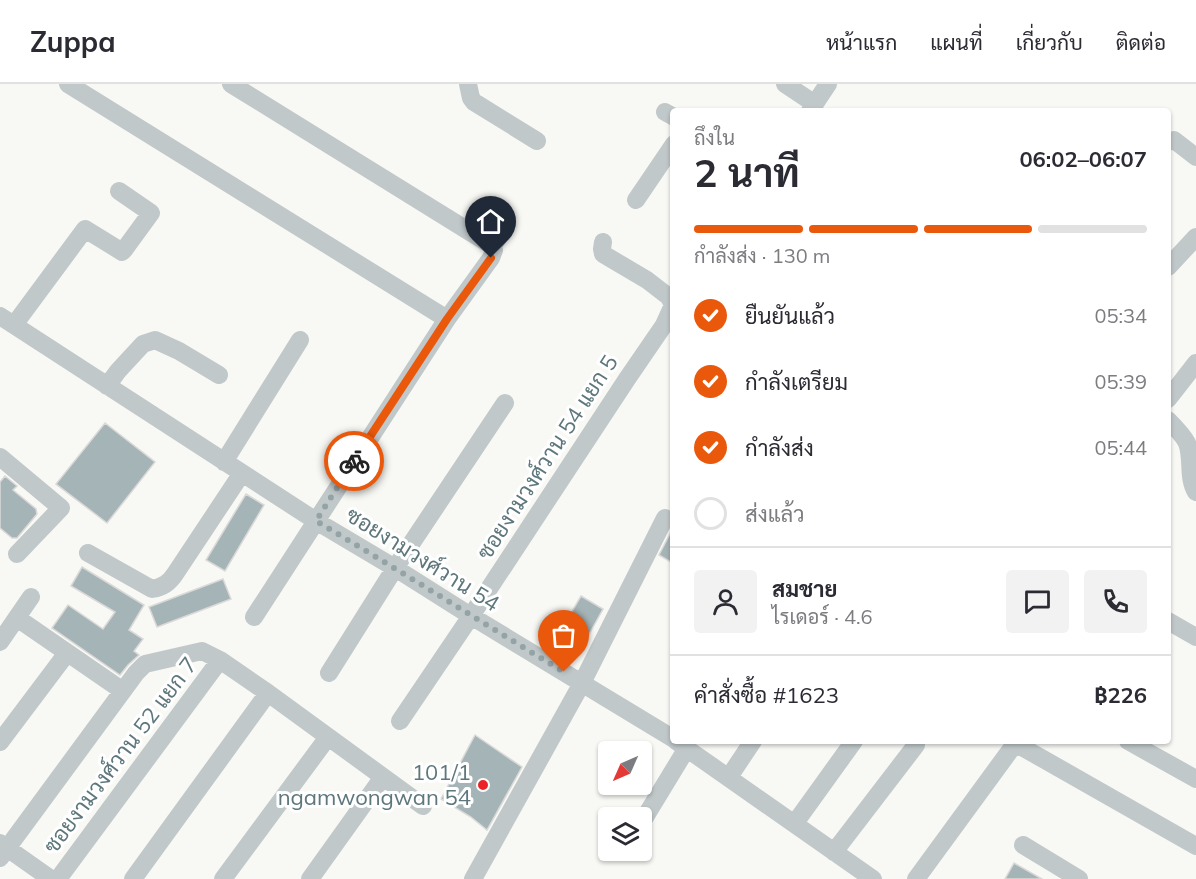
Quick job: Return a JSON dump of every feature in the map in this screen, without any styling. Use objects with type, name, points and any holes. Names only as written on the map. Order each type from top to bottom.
[{"type":"street","points":[[68,84],[447,319]]},
{"type":"street","points":[[231,84],[493,248]]},
{"type":"street","points":[[468,84],[474,102],[537,141]]},
{"type":"street","points":[[785,84],[812,107],[828,84]]},
{"type":"street","points":[[1171,141],[1174,140],[1196,157]]},
{"type":"street","points":[[636,200],[670,150]]},
{"type":"street","points":[[7,320],[85,229],[122,252],[124,250],[151,213],[119,191]]},
{"type":"street","points":[[254,617],[447,319],[491,258],[493,248],[507,224]]},
{"type":"street","points":[[1171,264],[1196,237]]},
{"type":"street","name":"ซอยงามวงศ์วาน 54 แยก 5","points":[[603,242],[603,254],[647,280],[670,299]]},
{"type":"street","name":"ซอยงามวงศ์วาน 54","points":[[7,320],[316,521],[670,737]]},
{"type":"street","name":"ซอยงามวงศ์วาน 54 แยก 5","points":[[400,721],[627,379],[669,328]]},
{"type":"street","points":[[107,386],[118,370],[143,344],[155,340],[179,351],[219,375]]},
{"type":"street","points":[[224,462],[300,340]]},
{"type":"street","points":[[1171,395],[1196,363]]},
{"type":"street","points":[[329,673],[505,403]]},
{"type":"street","points":[[1171,423],[1187,444],[1191,484],[1196,492]]},
{"type":"street","points":[[0,457],[61,508],[17,554]]},
{"type":"street","points":[[88,553],[152,589],[163,586],[171,580],[242,473]]},
{"type":"street","points":[[479,877],[582,683],[664,518]]},
{"type":"street","points":[[0,642],[31,597]]},
{"type":"street","points":[[17,618],[123,691]]},
{"type":"street","points":[[1171,623],[1196,637]]},
{"type":"street","points":[[51,879],[2,850],[145,664],[202,651],[220,660],[268,693],[423,806]]},
{"type":"street","points":[[0,742],[67,653]]},
{"type":"street","name":"ซอยงามวงศ์วาน 52 แยก 7","points":[[58,879],[220,660]]},
{"type":"street","points":[[133,879],[268,693]]},
{"type":"street","points":[[223,879],[328,737]]},
{"type":"street","points":[[649,807],[679,744]]},
{"type":"street","name":"ซอยงามวงศ์วาน 54","points":[[680,744],[873,879]]},
{"type":"street","points":[[729,777],[751,744]]},
{"type":"street","points":[[795,824],[852,744]]},
{"type":"street","points":[[916,879],[1015,744]]},
{"type":"street","points":[[1019,744],[1196,846]]},
{"type":"street","points":[[1133,744],[1196,779]]},
{"type":"street","points":[[834,852],[916,745]]},
{"type":"street","points":[[310,879],[383,777]]},
{"type":"street","points":[[1023,845],[1079,879]]},
{"type":"building","points":[[105,423],[155,462],[107,523],[56,484]]},
{"type":"building","points":[[5,476],[17,486],[13,490],[36,509],[37,514],[17,538],[12,538],[0,528],[0,482]]},
{"type":"building","points":[[246,494],[264,505],[225,571],[206,560]]},
{"type":"building","points":[[670,534],[670,562],[659,555]]},
{"type":"building","points":[[82,567],[144,605],[129,630],[143,639],[134,651],[139,655],[120,675],[52,628],[68,605],[103,629],[115,612],[71,586]]},
{"type":"building","points":[[223,579],[231,599],[157,627],[149,607]]},
{"type":"building","points":[[581,596],[603,609],[582,647],[558,635]]},
{"type":"building","name":"101/1 ngamwongwan 54","points":[[475,735],[522,767],[487,830],[471,817],[441,799]]},
{"type":"building","points":[[1014,863],[1042,879],[1005,879]]},
{"type":"way so far","points":[[354,461],[316,521],[564,672]]},
{"type":"place","name":"101/1 ngamwongwan 54","points":[[483,785]]},
{"type":"route","points":[[354,461],[447,319],[491,258]]}]
